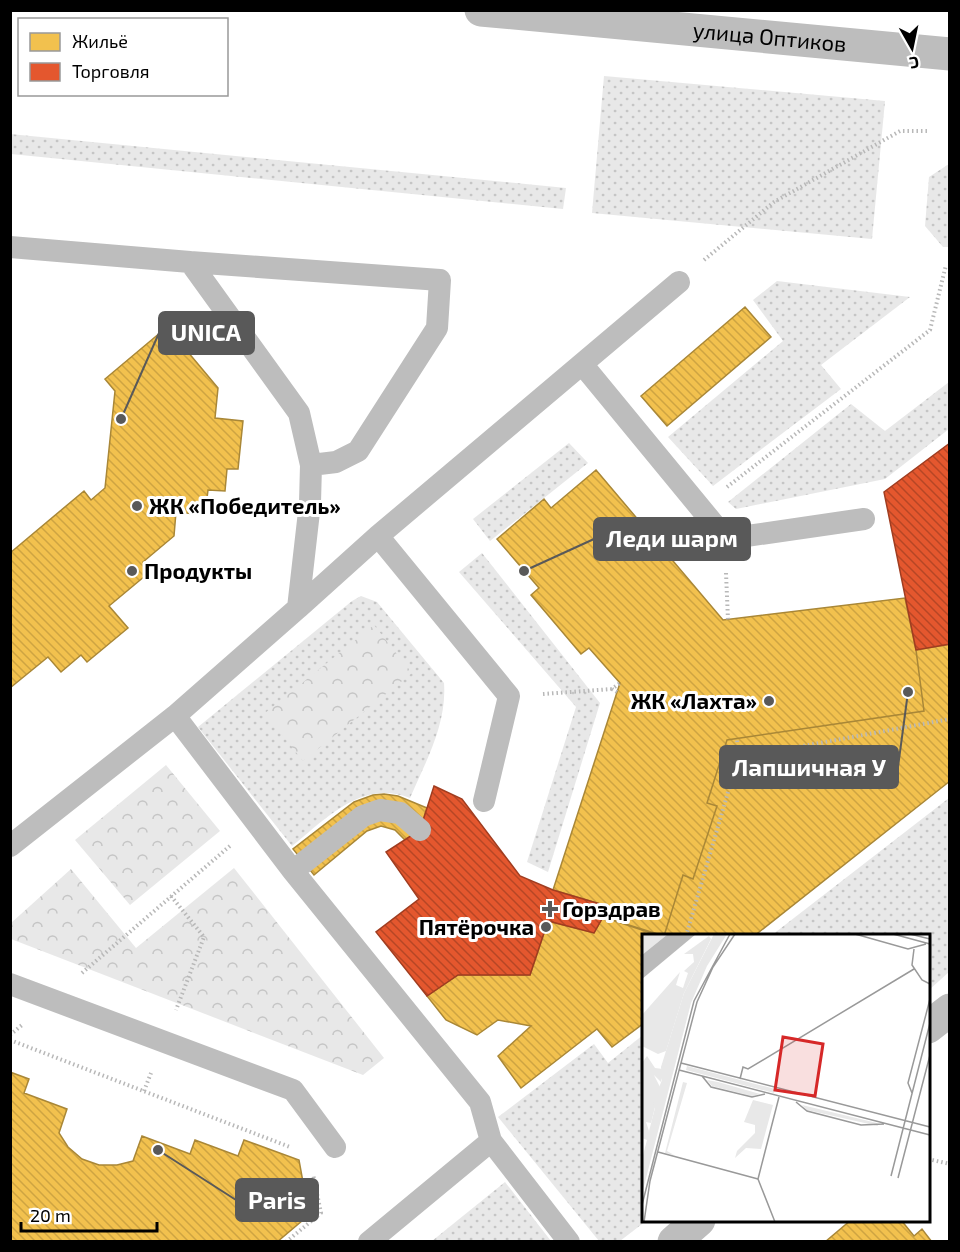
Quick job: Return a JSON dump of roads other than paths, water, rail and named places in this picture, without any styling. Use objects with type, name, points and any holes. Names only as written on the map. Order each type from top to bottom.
[{"type":"street","name":"улица Оптиков","points":[[481,10],[950,54]]},
{"type":"street","points":[[930,1025],[950,1010]]},
{"type":"street","points":[[674,1242],[698,1222]]},
{"type":"lane","points":[[10,247],[440,280],[437,328],[358,451],[336,462],[311,465]]},
{"type":"lane","points":[[190,262],[299,413],[311,465],[310,502],[298,608]]},
{"type":"lane","points":[[10,846],[175,716],[378,536],[679,282]]},
{"type":"lane","points":[[582,364],[726,539],[864,519]]},
{"type":"lane","points":[[378,536],[508,696],[484,801]]},
{"type":"lane","points":[[175,716],[293,871],[480,1102],[491,1141],[569,1242]]},
{"type":"lane","points":[[293,871],[363,816],[380,810],[400,813],[420,830]]},
{"type":"lane","points":[[10,984],[293,1090],[335,1147]]},
{"type":"lane","points":[[369,1242],[491,1141]]},
{"type":"place","name":"UNICA","points":[[121,419]]},
{"type":"place","name":"ЖК «Победитель»","points":[[137,506]]},
{"type":"place","name":"Продукты","points":[[132,571]]},
{"type":"place","name":"Леди шарм","points":[[524,571]]},
{"type":"place","name":"Лапшичная У","points":[[908,692]]},
{"type":"place","name":"ЖК «Лахта»","points":[[769,701]]},
{"type":"place","name":"Горздрав","points":[[550,909]]},
{"type":"place","name":"Пятёрочка","points":[[546,927]]},
{"type":"place","name":"Paris","points":[[158,1150]]}]
